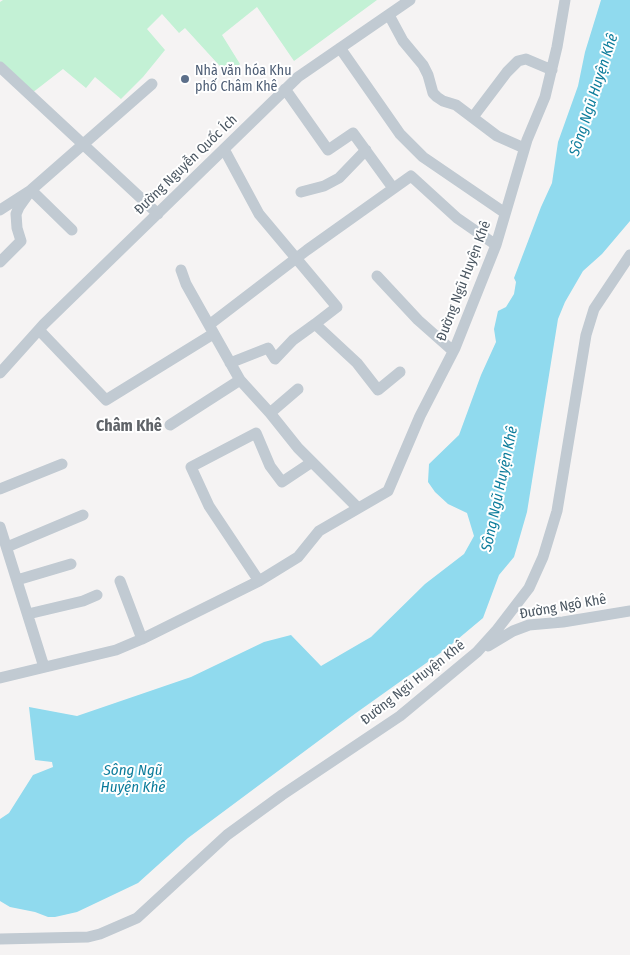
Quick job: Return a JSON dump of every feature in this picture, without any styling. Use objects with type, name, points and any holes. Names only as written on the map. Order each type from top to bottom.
[{"type":"street","name":"Đường Nguyễn Quốc Ích","points":[[0,373],[39,330],[298,77],[410,0]]},
{"type":"street","name":"Đường Ngũ Huyện Khê","points":[[0,678],[116,650],[142,640],[259,581],[298,557],[319,530],[388,491],[420,416],[453,351],[496,245],[524,148],[545,97],[557,47],[565,0]]},
{"type":"street","points":[[389,15],[403,41],[423,65],[433,93],[437,97],[442,101],[456,105],[497,136],[524,148]]},
{"type":"street","points":[[340,48],[400,134],[423,157],[506,213]]},
{"type":"street","points":[[473,117],[507,72],[518,61],[526,59],[552,70]]},
{"type":"street","points":[[0,67],[158,214]]},
{"type":"street","points":[[0,210],[31,190],[152,84]]},
{"type":"street","points":[[285,89],[328,150],[353,133],[393,188]]},
{"type":"street","points":[[224,149],[259,214],[337,307],[293,340],[275,359],[268,348],[230,363]]},
{"type":"street","points":[[301,192],[324,186],[339,178],[366,150]]},
{"type":"street","points":[[39,330],[106,400],[211,329],[296,258],[411,176],[458,218],[496,245]]},
{"type":"street","points":[[31,190],[72,230]]},
{"type":"street","points":[[0,262],[21,241],[17,228],[16,214],[31,190]]},
{"type":"street","name":"Đường Ngũ Huyện Khê","points":[[0,939],[88,937],[138,918],[227,835],[282,795],[400,716],[477,652],[496,631],[529,588],[543,558],[556,510],[586,335],[594,309],[630,255]]},
{"type":"street","points":[[181,270],[186,284],[240,380],[298,448],[358,508]]},
{"type":"street","points":[[377,276],[418,320],[453,351]]},
{"type":"street","points":[[315,324],[357,363],[378,390],[400,372]]},
{"type":"street","points":[[170,425],[240,380]]},
{"type":"street","points":[[270,413],[298,389]]},
{"type":"street","points":[[259,581],[209,506],[191,467],[256,433],[270,466],[282,482],[312,462]]},
{"type":"street","points":[[0,489],[62,464]]},
{"type":"street","points":[[6,547],[83,515]]},
{"type":"street","points":[[0,528],[44,667]]},
{"type":"street","points":[[17,580],[71,564]]},
{"type":"street","points":[[120,581],[142,640]]},
{"type":"street","points":[[28,614],[83,601],[97,595]]},
{"type":"street","name":"Đường Ngô Khê","points":[[477,652],[513,631],[529,625],[563,622],[630,611]]},
{"type":"green space","points":[[3,0],[377,0],[294,61],[257,7],[222,35],[240,64],[228,75],[185,28],[179,33],[162,14],[147,29],[165,50],[143,77],[121,99],[95,77],[86,88],[63,69],[32,93],[0,64],[0,2]]},
{"type":"water","name":"Sông Ngũ Huyện Khê","points":[[601,0],[630,0],[630,221],[602,254],[583,271],[565,302],[558,319],[527,512],[514,557],[499,575],[483,618],[446,649],[356,713],[188,838],[138,883],[77,912],[55,917],[48,917],[35,912],[10,907],[0,901],[0,819],[9,813],[33,775],[53,767],[52,762],[35,760],[29,707],[77,716],[191,677],[264,642],[291,635],[321,666],[371,637],[425,584],[464,554],[474,536],[467,513],[448,504],[435,492],[428,482],[429,464],[459,435],[481,375],[496,342],[494,329],[498,311],[506,307],[514,294],[516,282],[514,278],[552,183],[558,142],[578,86],[585,52]]},
{"type":"place","name":"Nhà văn hóa Khu phố Châm Khê","points":[[185,79]]},
{"type":"district","name":"Châm Khê","points":[[129,427]]}]
